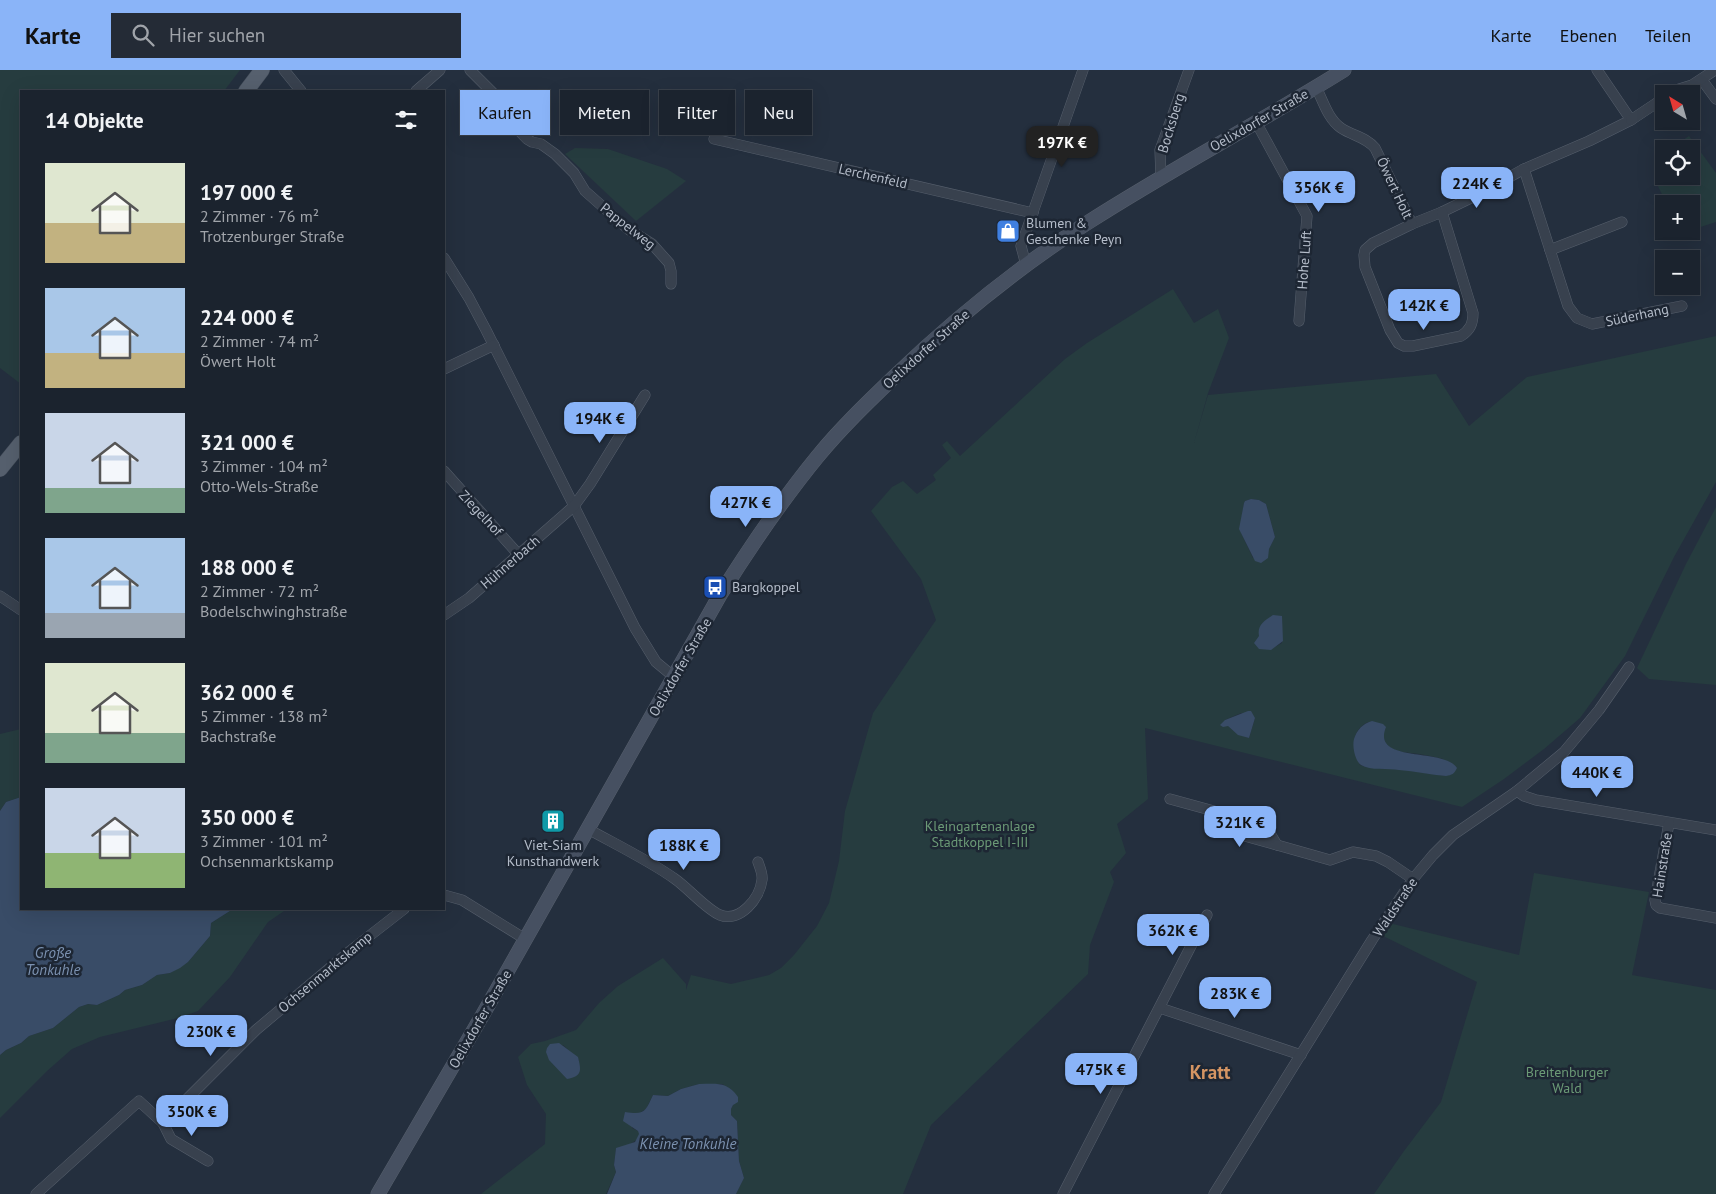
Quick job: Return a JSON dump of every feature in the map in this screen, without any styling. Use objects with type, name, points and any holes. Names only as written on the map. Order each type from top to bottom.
[{"type":"main road","points":[[247,90],[262,70]]},
{"type":"main road","points":[[0,469],[20,444]]},
{"type":"street","points":[[284,70],[300,90]]},
{"type":"street","points":[[417,90],[440,70]]},
{"type":"street","name":"Pappelweg","points":[[470,70],[493,93],[498,109],[527,139],[541,144],[554,154],[574,173],[585,191],[628,229],[648,240],[659,250],[669,262],[671,284]]},
{"type":"street","points":[[1026,265],[1021,246],[1083,70]]},
{"type":"street","name":"Bocksberg","points":[[1161,177],[1160,150],[1189,70]]},
{"type":"street","name":"Oelixdorfer Straße","points":[[378,1194],[477,1024],[720,595],[778,508],[819,455],[875,394],[944,330],[1026,265],[1085,224],[1161,177],[1344,70]]},
{"type":"street","points":[[1597,70],[1631,120]]},
{"type":"street","points":[[1691,85],[1702,80],[1715,70]]},
{"type":"street","points":[[1702,80],[1716,99]]},
{"type":"street","name":"Öwert Holt","points":[[1316,87],[1329,113],[1338,125],[1366,139],[1375,148],[1412,224],[1477,195],[1524,169],[1589,141],[1631,120],[1655,104]]},
{"type":"street","name":"Hohe Luft","points":[[1256,122],[1307,216],[1299,321]]},
{"type":"street","name":"Lerchenfeld","points":[[714,139],[1033,213]]},
{"type":"street","name":"Süderhang","points":[[1524,169],[1568,306],[1577,318],[1592,324],[1682,306]]},
{"type":"street","points":[[1412,224],[1373,243],[1365,250],[1364,255],[1365,267],[1390,330],[1398,343],[1404,346],[1413,346],[1461,336],[1473,321],[1442,212]]},
{"type":"street","points":[[1550,250],[1622,222]]},
{"type":"street","points":[[445,260],[469,298],[494,345],[635,628],[646,648],[661,667],[674,677]]},
{"type":"street","points":[[445,369],[494,345]]},
{"type":"street","name":"Hühnerbach","points":[[445,614],[469,598],[574,506],[590,484],[645,395]]},
{"type":"street","name":"Ziegelhof","points":[[445,472],[520,555]]},
{"type":"street","points":[[0,596],[20,609]]},
{"type":"street","name":"Waldstraße","points":[[1214,1194],[1394,906],[1413,879],[1433,854],[1453,836],[1517,791],[1564,752],[1599,710],[1629,667]]},
{"type":"street","points":[[1517,791],[1524,796],[1536,800],[1716,830]]},
{"type":"street","points":[[1170,799],[1265,825],[1277,845]]},
{"type":"street","points":[[1231,816],[1241,835],[1330,860],[1353,852],[1376,856],[1413,879]]},
{"type":"street","name":"Hainstraße","points":[[1669,823],[1655,900],[1656,905],[1660,908],[1716,918]]},
{"type":"street","points":[[588,829],[673,878],[717,914],[725,917],[740,913],[751,904],[756,896],[763,878],[758,862]]},
{"type":"street","points":[[445,896],[462,900],[525,938]]},
{"type":"street","name":"Ochsenmarktskamp","points":[[163,1123],[256,1030],[350,951],[403,910]]},
{"type":"street","points":[[1063,1194],[1207,915]]},
{"type":"street","points":[[1160,1008],[1301,1055]]},
{"type":"street","points":[[36,1194],[139,1101],[163,1123],[171,1139],[208,1161]]},
{"type":"green space","points":[[0,70],[240,70],[225,90],[20,90],[20,383],[0,368]]},
{"type":"green space","points":[[1689,136],[1692,140],[1683,140]]},
{"type":"green space","points":[[575,148],[608,149],[667,169],[686,181],[636,221],[565,154]]},
{"type":"green space","points":[[1700,151],[1716,173],[1716,222],[1700,227],[1700,195],[1662,195],[1658,185],[1700,185]]},
{"type":"green space","name":"Kleingartenanlage Stadtkoppel I-III","points":[[1173,289],[1194,323],[1218,309],[1229,338],[1208,393],[1194,443],[1208,395],[1436,374],[1469,426],[1527,377],[1716,336],[1716,482],[1674,557],[1625,656],[1580,718],[1544,749],[1462,807],[1145,728],[1148,799],[1117,824],[1126,853],[1110,872],[1114,882],[1090,945],[1088,974],[931,1125],[903,1194],[736,1194],[744,1178],[739,1161],[737,1121],[731,1115],[733,1105],[723,1084],[699,1084],[681,1089],[668,1096],[653,1095],[646,1109],[638,1114],[632,1128],[640,1134],[638,1139],[627,1146],[616,1149],[614,1165],[616,1172],[606,1194],[481,1194],[545,1144],[546,1114],[527,1085],[518,1057],[531,1044],[576,1030],[599,1003],[618,986],[663,958],[686,984],[686,990],[691,975],[731,984],[769,975],[781,968],[817,926],[829,903],[839,861],[845,811],[873,713],[936,620],[921,579],[871,511],[892,487],[903,481],[917,494],[936,480],[933,475],[951,458],[942,445],[947,441],[960,456],[1065,359]],"holes":[[[1251,499],[1259,500],[1266,504],[1275,537],[1267,553],[1253,558],[1241,533],[1245,501]],[[1282,627],[1282,643],[1271,649],[1259,649],[1259,636]],[[1241,713],[1255,718],[1249,738],[1235,732],[1225,720]],[[1368,722],[1385,727],[1384,735],[1388,746],[1399,751],[1443,759],[1446,776],[1360,765],[1354,747],[1355,736]],[[563,1045],[579,1060],[579,1063],[554,1065],[547,1055]]]},
{"type":"green space","points":[[1716,507],[1716,685],[1649,679],[1637,668],[1686,564]]},
{"type":"green space","points":[[20,729],[20,797],[6,802],[0,811],[0,734]]},
{"type":"green space","name":"Breitenburger Wald","points":[[1534,873],[1649,892],[1632,975],[1716,990],[1716,1194],[1374,1194],[1441,1102],[1477,982],[1381,935],[1389,923],[1519,955]]},
{"type":"green space","name":"Große Tonkuhle","points":[[231,910],[286,910],[268,922],[230,977],[198,1011],[178,1018],[100,1037],[72,1049],[0,1118],[0,1055],[29,1036],[53,1028],[79,1007],[88,1004],[97,1005],[119,995],[125,990],[142,985],[157,975],[170,973],[188,962],[210,936],[211,923]]},
{"type":"water","points":[[1251,499],[1259,500],[1266,504],[1275,537],[1269,549],[1268,558],[1261,563],[1255,561],[1239,529],[1244,503]]},
{"type":"water","points":[[1273,615],[1282,616],[1283,641],[1271,650],[1259,649],[1254,643],[1259,636],[1260,626]]},
{"type":"water","points":[[1251,711],[1255,718],[1249,738],[1238,735],[1228,726],[1223,727],[1220,725],[1225,720]]},
{"type":"water","points":[[1372,721],[1383,724],[1386,727],[1384,739],[1389,746],[1398,751],[1450,762],[1457,768],[1456,770],[1453,774],[1446,776],[1395,769],[1374,769],[1361,765],[1355,753],[1354,739],[1360,728]]},
{"type":"water","name":"Große Tonkuhle","points":[[20,797],[20,910],[231,910],[211,923],[210,936],[188,962],[180,968],[170,973],[157,975],[142,985],[125,990],[119,995],[97,1005],[88,1004],[79,1007],[53,1028],[29,1036],[0,1055],[0,811],[6,802]]},
{"type":"water","points":[[559,1043],[578,1057],[580,1072],[572,1078],[567,1079],[549,1060],[546,1052],[550,1044]]},
{"type":"water","name":"Kleine Tonkuhle","points":[[699,1084],[721,1084],[730,1088],[738,1097],[738,1102],[731,1109],[731,1115],[737,1121],[739,1161],[744,1178],[736,1194],[607,1194],[616,1172],[614,1165],[616,1148],[635,1142],[639,1134],[638,1131],[623,1121],[625,1112],[637,1113],[644,1111],[653,1095],[668,1096],[681,1089]]},
{"type":"place","name":"Blumen & Geschenke Peyn","points":[[1008,231]]},
{"type":"place","name":"Bargkoppel","points":[[715,587]]},
{"type":"place","name":"Viet-Siam Kunsthandwerk","points":[[553,821]]},
{"type":"district","name":"Kratt","points":[[1210,1072]]}]
